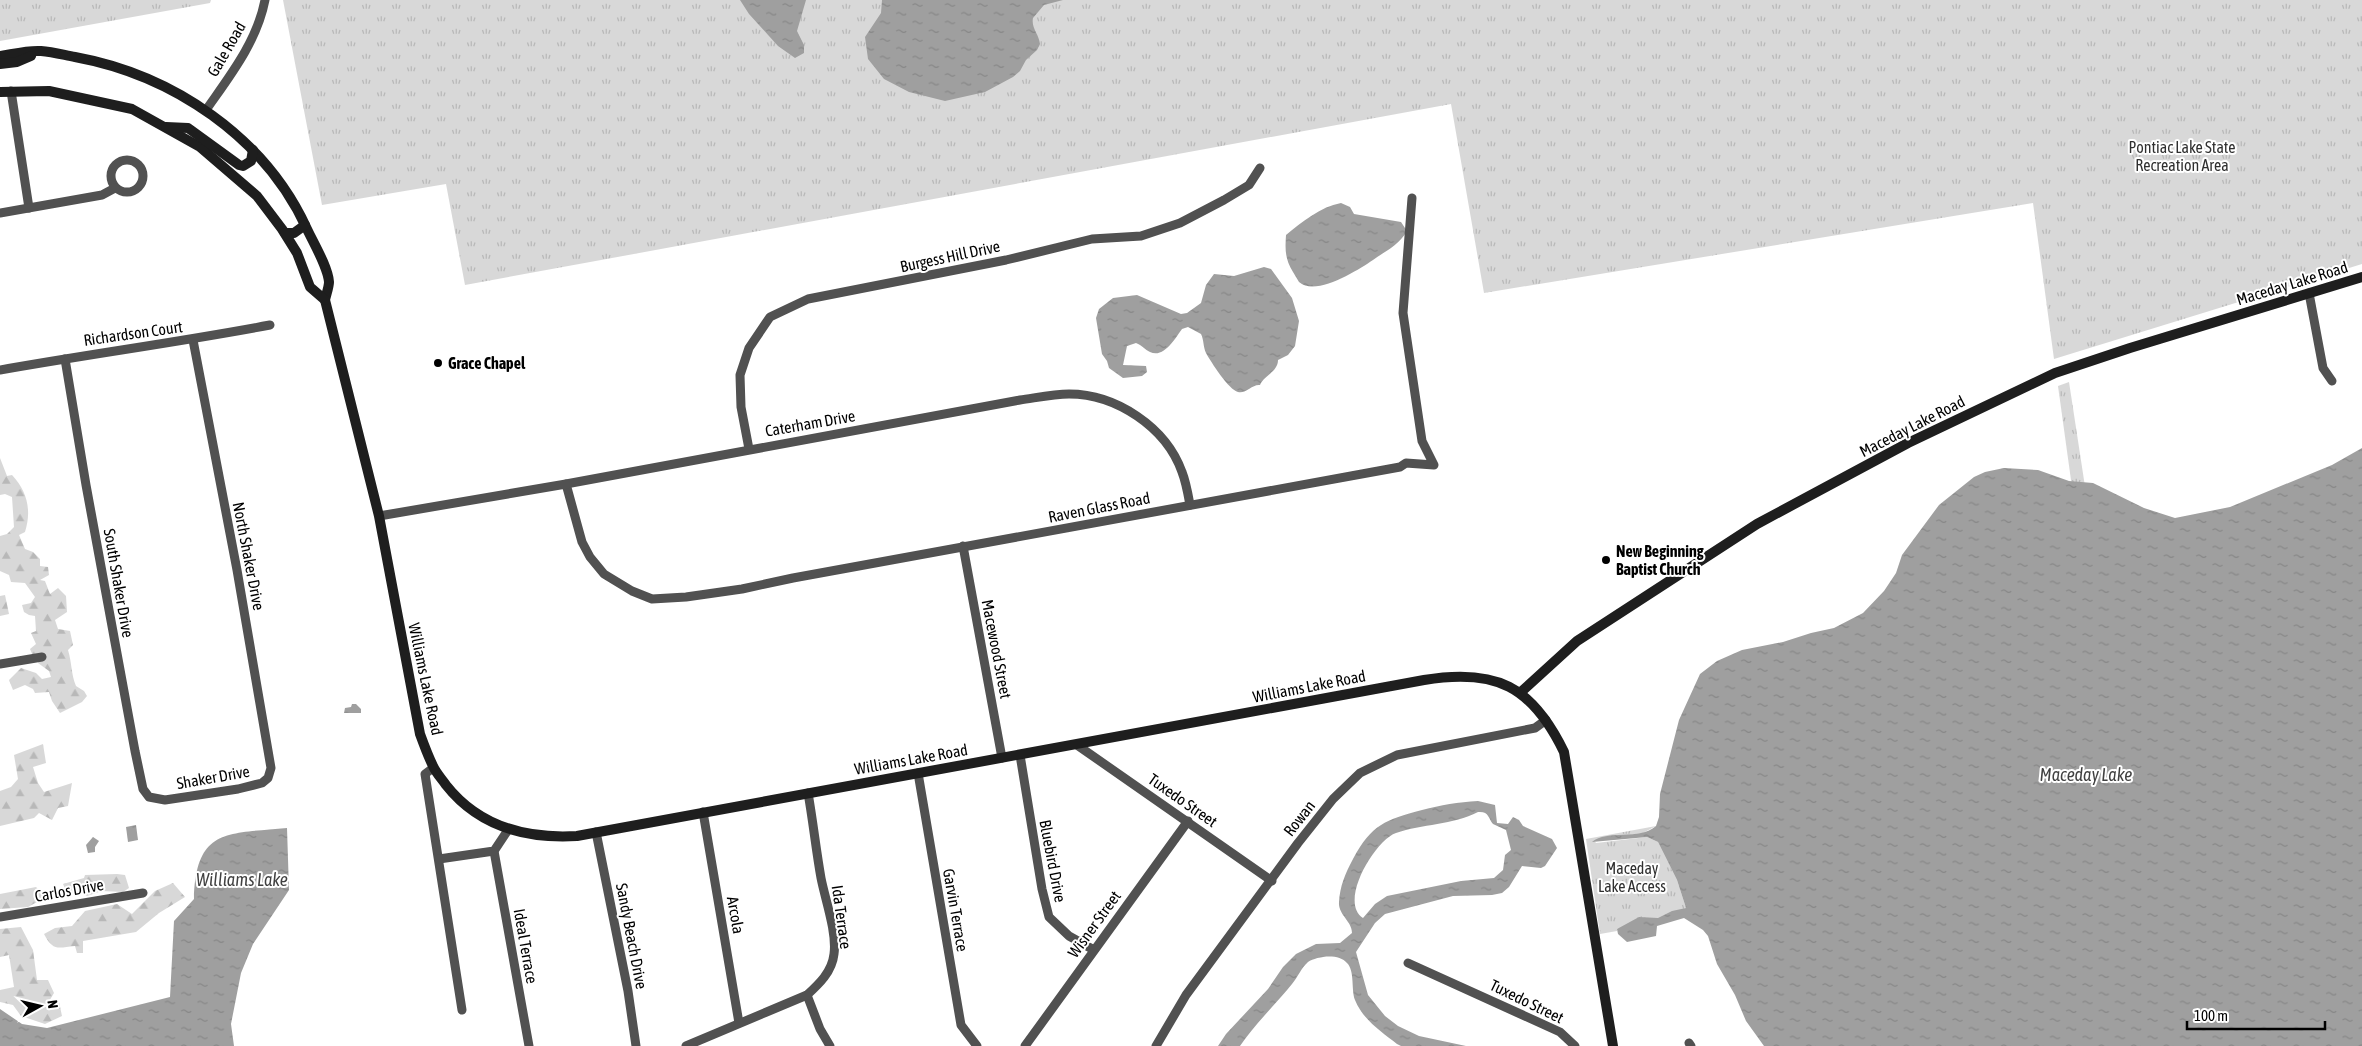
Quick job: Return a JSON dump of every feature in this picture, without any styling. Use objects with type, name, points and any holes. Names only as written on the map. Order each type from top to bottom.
[{"type":"main road","name":"Williams Lake Road","points":[[0,56],[41,51],[101,62],[139,75],[174,91],[206,110],[231,129],[253,150],[287,193],[305,225],[329,281],[325,300],[379,516],[420,734],[433,768],[454,795],[478,816],[508,830],[549,838],[596,832],[1440,677],[1466,676],[1488,679],[1505,684],[1521,692],[1546,720],[1564,752],[1613,1046]]},
{"type":"main road","points":[[0,64],[17,62],[41,51]]},
{"type":"main road","name":"Williams Lake Road","points":[[0,92],[49,90],[132,109],[200,147],[257,196],[285,233],[297,253],[310,287],[325,300]]},
{"type":"main road","points":[[163,126],[188,128],[239,165],[243,166],[251,161],[253,150]]},
{"type":"main road","points":[[285,233],[294,233],[305,225]]},
{"type":"main road","name":"Maceday Lake Road","points":[[1521,692],[1577,641],[1756,524],[1908,443],[2056,373],[2130,348],[2362,277]]},
{"type":"street","name":"Gale Road","points":[[206,110],[237,65],[253,37],[265,0]]},
{"type":"street","points":[[11,92],[29,208]]},
{"type":"street","name":"Burgess Hill Drive","points":[[749,449],[741,407],[740,375],[749,348],[770,317],[808,299],[1006,260],[1092,239],[1141,236],[1180,223],[1224,200],[1249,185],[1260,168]]},
{"type":"street","points":[[0,213],[102,195],[116,188]]},
{"type":"street","name":"Raven Glass Road","points":[[566,484],[582,542],[590,557],[604,574],[632,591],[652,599],[686,597],[742,589],[963,546],[1400,467],[1406,464],[1434,466],[1422,441],[1403,313],[1412,198]]},
{"type":"street","points":[[2309,293],[2322,368],[2332,382]]},
{"type":"street","name":"Richardson Court","points":[[0,370],[151,344],[193,340],[270,325]]},
{"type":"street","name":"North Shaker Drive","points":[[193,340],[271,762],[268,778]]},
{"type":"street","name":"South Shaker Drive","points":[[65,359],[134,751],[143,789],[149,797],[161,800]]},
{"type":"street","name":"Caterham Drive","points":[[379,516],[566,484],[749,449],[1069,394],[1108,400],[1142,418],[1167,444],[1182,470],[1190,505]]},
{"type":"street","name":"Macewood Street","points":[[963,546],[1002,758]]},
{"type":"street","points":[[0,664],[42,657]]},
{"type":"street","name":"Rowan","points":[[1156,1046],[1186,995],[1333,799],[1360,774],[1397,755],[1535,728],[1546,720]]},
{"type":"street","name":"Tuxedo Street","points":[[1077,745],[1272,881]]},
{"type":"street","name":"Bluebird Drive","points":[[1020,755],[1042,889],[1049,917],[1069,936],[1094,950]]},
{"type":"street","points":[[433,768],[425,774],[462,1010]]},
{"type":"street","name":"Garvin Terrace","points":[[918,773],[961,1025],[977,1046]]},
{"type":"street","name":"Shaker Drive","points":[[161,800],[238,789],[262,783],[268,778]]},
{"type":"street","name":"Ida Terrace","points":[[686,1046],[807,995],[823,980],[834,954],[808,793]]},
{"type":"street","name":"Arcola","points":[[703,812],[739,1023]]},
{"type":"street","name":"Wisner Street","points":[[1025,1046],[1188,821]]},
{"type":"street","points":[[439,859],[494,851],[508,830]]},
{"type":"street","name":"Sandy Beach Drive","points":[[596,832],[628,992],[636,1046]]},
{"type":"street","name":"Ideal Terrace","points":[[494,851],[529,1046]]},
{"type":"street","name":"Carlos Drive","points":[[0,917],[143,892]]},
{"type":"street","name":"Tuxedo Street","points":[[1408,963],[1560,1032],[1575,1046]]},
{"type":"street","points":[[807,995],[820,1029],[830,1046]]},
{"type":"green space","points":[[0,0],[211,0],[210,3],[0,41]]},
{"type":"green space","name":"Pontiac Lake State Recreation Area","points":[[283,0],[2362,0],[2362,264],[2054,359],[2033,203],[1484,293],[1451,104],[465,285],[446,184],[322,205]]},
{"type":"green space","points":[[2069,382],[2097,565],[2083,567],[2058,386]]},
{"type":"green space","points":[[0,458],[7,476],[12,475],[17,481],[27,501],[27,524],[25,532],[19,535],[25,549],[33,552],[40,559],[40,566],[48,567],[49,575],[40,580],[45,581],[50,594],[58,588],[66,596],[67,612],[55,620],[58,629],[70,631],[73,645],[68,650],[73,677],[76,686],[84,691],[87,696],[82,702],[60,713],[52,701],[49,692],[35,693],[33,689],[25,685],[13,690],[9,680],[21,668],[36,673],[42,679],[51,677],[49,671],[38,663],[42,653],[33,656],[30,649],[36,644],[31,633],[36,631],[35,616],[24,612],[22,605],[31,603],[35,597],[25,583],[11,582],[9,575],[0,571],[0,536],[7,534],[14,527],[12,497],[5,494],[0,495]]},
{"type":"green space","points":[[5,595],[9,614],[0,616],[0,596]]},
{"type":"green space","points":[[43,744],[46,763],[33,767],[38,783],[44,792],[72,783],[68,806],[58,808],[52,820],[39,813],[34,818],[0,826],[0,791],[11,787],[18,779],[14,755]]},
{"type":"green space","name":"Maceday Lake Access","points":[[1656,826],[1643,833],[1594,840],[1596,843],[1647,837],[1658,842],[1677,880],[1686,908],[1661,918],[1600,934],[1586,839]]},
{"type":"green space","points":[[85,875],[125,875],[129,888],[123,892],[102,891],[87,896],[77,891],[68,895],[63,884],[84,878]]},
{"type":"green space","points":[[173,883],[185,897],[159,913],[136,932],[83,941],[83,953],[77,953],[75,946],[60,948],[53,946],[44,934],[55,928],[72,926],[85,911],[117,904],[132,914],[155,891]]},
{"type":"green space","points":[[36,887],[46,897],[28,907],[0,909],[0,894]]},
{"type":"green space","points":[[21,927],[33,950],[37,980],[48,980],[54,993],[48,1003],[59,1002],[62,1016],[45,1024],[21,1016],[13,1005],[0,1002],[0,990],[14,987],[9,955],[0,957],[0,929]]},
{"type":"water","points":[[740,0],[806,0],[797,31],[804,45],[804,53],[795,58],[778,46],[749,14]]},
{"type":"water","points":[[882,0],[1063,0],[1044,5],[1033,18],[1033,25],[1040,44],[1037,50],[1026,60],[1020,71],[1013,77],[985,92],[945,101],[909,92],[884,79],[868,59],[865,37],[881,13]]},
{"type":"water","points":[[1341,203],[1350,207],[1354,214],[1401,222],[1407,231],[1392,247],[1347,275],[1326,284],[1306,286],[1299,282],[1288,263],[1286,235],[1319,211]]},
{"type":"water","points":[[1264,267],[1271,269],[1292,298],[1299,321],[1295,346],[1288,355],[1278,360],[1276,368],[1260,385],[1241,392],[1234,390],[1220,375],[1208,357],[1201,334],[1188,327],[1182,329],[1173,342],[1160,352],[1150,352],[1136,343],[1127,346],[1123,365],[1146,366],[1147,372],[1142,376],[1123,378],[1109,368],[1102,354],[1096,318],[1099,309],[1113,298],[1137,295],[1181,314],[1187,313],[1201,303],[1206,285],[1214,274],[1234,276]]},
{"type":"water","name":"Maceday Lake","points":[[2362,448],[2362,1046],[1764,1046],[1746,1021],[1735,995],[1717,964],[1708,936],[1703,930],[1684,918],[1657,926],[1656,936],[1627,942],[1618,934],[1617,929],[1639,917],[1658,918],[1672,911],[1686,908],[1677,880],[1658,842],[1647,837],[1592,842],[1606,836],[1641,833],[1656,826],[1659,817],[1660,794],[1679,720],[1700,674],[1717,661],[1742,650],[1783,642],[1834,628],[1863,613],[1884,591],[1896,573],[1902,555],[1939,505],[1974,477],[1985,472],[2004,468],[2038,470],[2069,481],[2093,483],[2144,508],[2175,518],[2230,507],[2332,465]]},
{"type":"water","points":[[352,704],[356,704],[361,709],[361,713],[344,713],[345,708],[351,707]]},
{"type":"water","points":[[1478,801],[1495,805],[1497,823],[1508,824],[1513,817],[1519,820],[1523,826],[1552,839],[1557,848],[1545,866],[1541,868],[1522,866],[1509,887],[1502,893],[1453,896],[1385,914],[1375,923],[1356,952],[1368,995],[1385,1016],[1398,1026],[1419,1036],[1466,1046],[1401,1046],[1397,1044],[1373,1025],[1358,1007],[1354,996],[1351,971],[1347,963],[1339,958],[1328,956],[1312,960],[1306,964],[1292,984],[1240,1046],[1218,1046],[1226,1034],[1268,989],[1283,967],[1296,954],[1316,944],[1340,943],[1352,933],[1350,925],[1339,907],[1340,891],[1353,859],[1373,831],[1398,817],[1429,808]],"holes":[[[1478,812],[1486,814],[1493,824],[1506,830],[1511,850],[1505,855],[1503,870],[1494,878],[1461,881],[1387,896],[1375,904],[1363,918],[1356,910],[1357,886],[1362,872],[1378,847],[1388,838],[1406,830],[1458,820]]]},
{"type":"water","points":[[136,825],[138,840],[128,842],[126,827]]},
{"type":"water","name":"Williams Lake","points":[[287,828],[289,890],[253,944],[241,973],[231,1024],[234,1046],[0,1046],[0,1009],[22,1024],[47,1028],[170,997],[174,921],[194,899],[196,876],[201,858],[209,846],[219,839],[232,834]]},
{"type":"water","points":[[93,837],[99,841],[95,847],[95,852],[88,853],[86,845]]},
{"type":"place","name":"Grace Chapel","points":[[438,363]]},
{"type":"place","name":"New Beginning Baptist Church","points":[[1606,560]]}]
